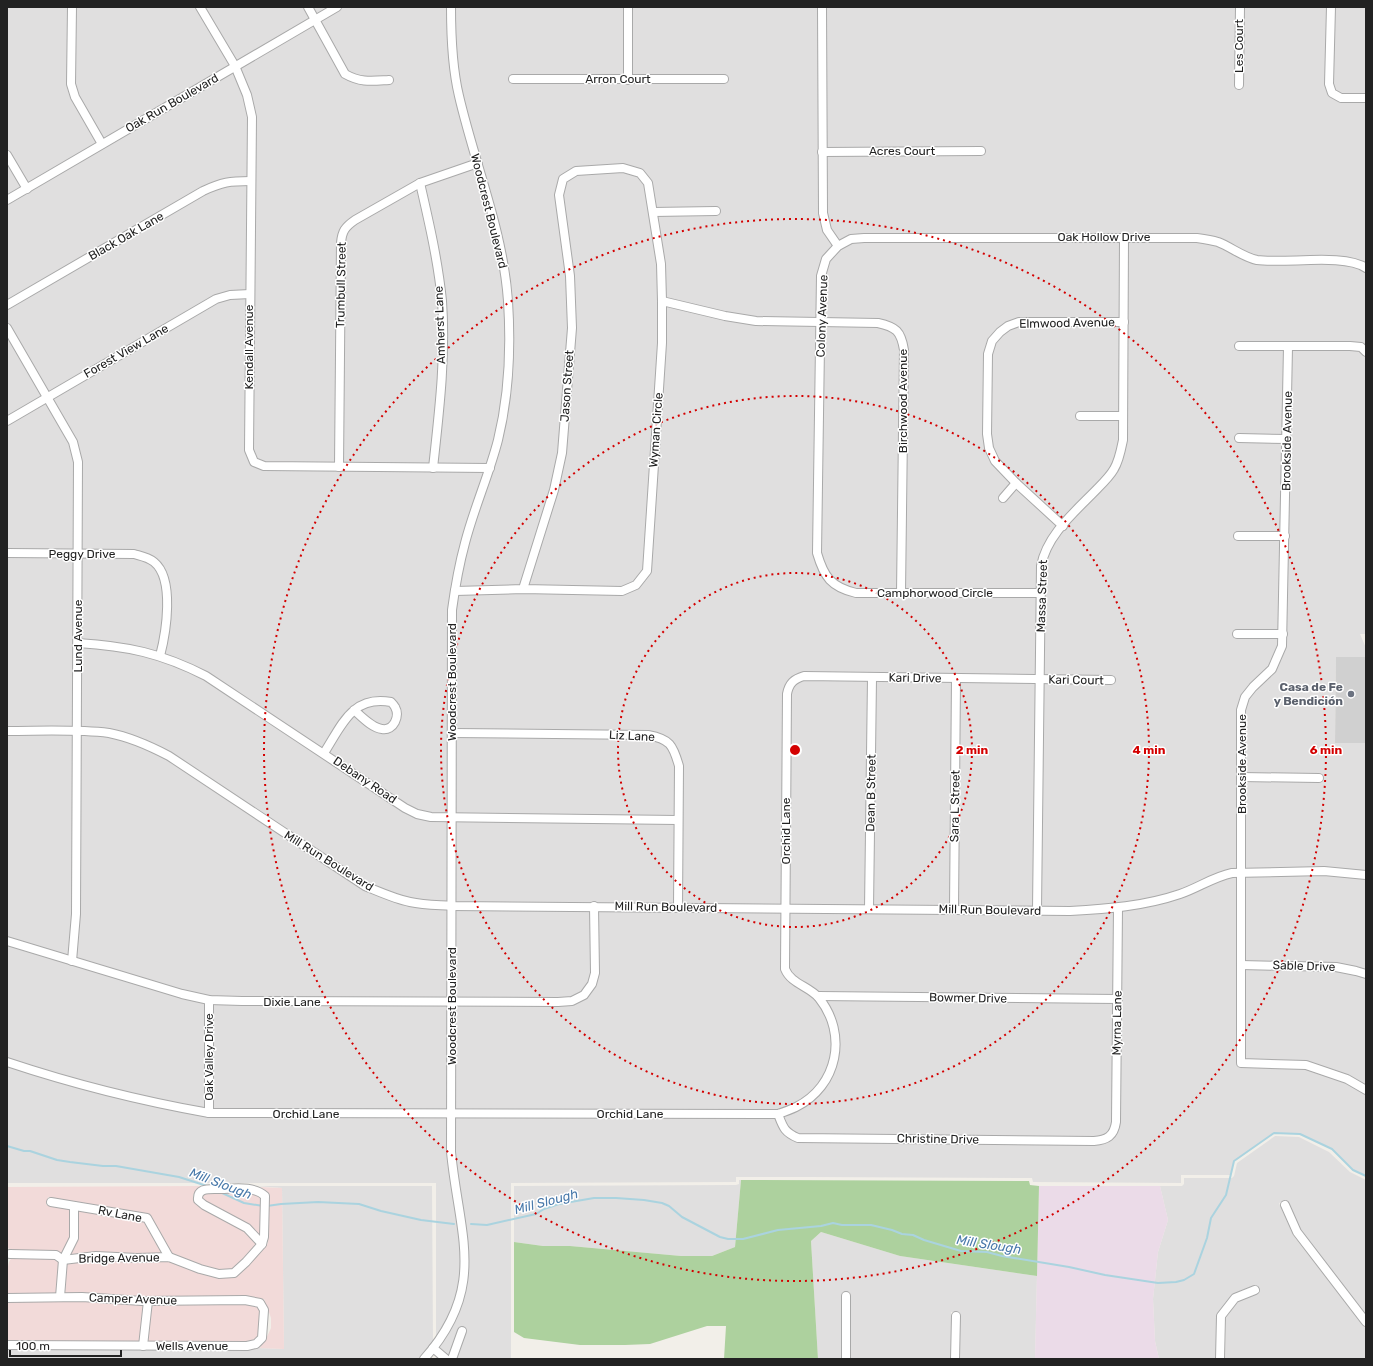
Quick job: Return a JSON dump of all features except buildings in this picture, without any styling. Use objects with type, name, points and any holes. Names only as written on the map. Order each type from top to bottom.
[{"type":"street","points":[[72,7],[71,84],[75,96],[102,144]]},
{"type":"street","name":"Kendall Avenue","points":[[200,7],[236,66],[247,95],[252,117],[250,181],[249,450],[254,462],[264,466],[490,468]]},
{"type":"street","points":[[308,7],[345,74],[353,79],[362,81],[389,80]]},
{"type":"street","name":"Oak Run Boulevard","points":[[7,200],[337,7]]},
{"type":"street","name":"Woodcrest Boulevard","points":[[424,1359],[443,1335],[456,1310],[465,1270],[464,1244],[452,1163],[452,610],[465,542],[490,468],[498,438],[508,372],[509,338],[508,301],[504,268],[497,233],[459,96],[453,60],[450,7]]},
{"type":"street","points":[[628,7],[628,80]]},
{"type":"street","points":[[822,7],[822,213],[827,230],[838,246]]},
{"type":"street","name":"Les Court","points":[[1239,85],[1240,7]]},
{"type":"street","points":[[1331,7],[1329,84],[1332,93],[1341,98],[1366,98]]},
{"type":"street","name":"Arron Court","points":[[513,79],[724,79]]},
{"type":"street","name":"Acres Court","points":[[822,152],[981,151]]},
{"type":"street","points":[[7,155],[27,189]]},
{"type":"street","name":"Trumbull Street","points":[[339,467],[342,235],[346,226],[420,184],[478,163]]},
{"type":"street","name":"Wyman Circle","points":[[455,591],[523,589],[622,591],[636,585],[647,571],[662,343],[661,264],[654,212],[648,184],[640,173],[623,168],[576,171],[563,179]]},
{"type":"street","name":"Jason Street","points":[[523,589],[554,490],[562,452],[572,328],[570,276],[559,195],[563,179]]},
{"type":"street","name":"Black Oak Lane","points":[[7,305],[203,191],[218,184],[230,181],[250,181]]},
{"type":"street","name":"Amherst Lane","points":[[420,184],[433,240],[442,300],[443,349],[440,406],[433,468]]},
{"type":"street","points":[[654,212],[716,212]]},
{"type":"street","name":"Oak Hollow Drive","points":[[838,246],[851,240],[864,238],[1124,237],[1207,239],[1218,242],[1255,259],[1268,261],[1354,262],[1366,268]]},
{"type":"street","name":"Massa Street","points":[[1037,910],[1041,566],[1043,555],[1051,540],[1106,479],[1114,469],[1119,456],[1123,440],[1124,237]]},
{"type":"street","name":"Colony Avenue","points":[[831,582],[822,569],[817,553],[820,323],[821,276],[826,259],[838,246]]},
{"type":"street","name":"Forest View Lane","points":[[7,420],[216,299],[230,295],[250,294]]},
{"type":"street","name":"Birchwood Avenue","points":[[662,300],[725,316],[756,322],[878,323],[890,326],[898,332],[902,338],[904,350],[901,592]]},
{"type":"street","name":"Elmwood Avenue","points":[[1063,526],[1016,483],[995,461],[989,448],[987,434],[988,354],[992,341],[1008,326],[1019,322],[1124,322]]},
{"type":"street","name":"Lund Avenue","points":[[7,328],[73,442],[78,462],[76,914],[72,961]]},
{"type":"street","points":[[1239,346],[1350,346],[1360,347],[1366,352]]},
{"type":"street","name":"Brookside Avenue","points":[[1288,347],[1282,646],[1272,669],[1245,697],[1241,710],[1241,1063],[1306,1065],[1347,1079],[1366,1090]]},
{"type":"street","points":[[1080,416],[1123,416]]},
{"type":"street","points":[[1239,438],[1287,439]]},
{"type":"street","points":[[1003,498],[1016,483]]},
{"type":"street","points":[[1238,536],[1285,536]]},
{"type":"street","name":"Peggy Drive","points":[[7,554],[134,554],[144,556],[154,562],[160,569],[166,586],[167,625],[160,656]]},
{"type":"street","name":"Camphorwood Circle","points":[[831,582],[845,590],[856,593],[1041,593]]},
{"type":"street","points":[[1237,634],[1283,634]]},
{"type":"street","name":"Debany Road","points":[[78,643],[121,647],[160,656],[206,676],[405,808],[417,814],[431,817],[678,820]]},
{"type":"street","name":"Kari Drive","points":[[792,682],[796,678],[804,676],[1040,679]]},
{"type":"street","name":"Dean B Street","points":[[869,909],[872,678]]},
{"type":"street","name":"Sara L Street","points":[[954,910],[956,679]]},
{"type":"street","name":"Kari Court","points":[[1040,679],[1111,680]]},
{"type":"street","name":"Orchid Lane","points":[[7,1062],[91,1087],[174,1107],[210,1113],[778,1114],[796,1108],[816,1092],[825,1082],[835,1058],[836,1046],[833,1022],[828,1010],[818,996],[807,987],[787,975],[784,969],[786,908],[787,694],[788,688],[792,682]]},
{"type":"street","points":[[324,753],[347,718],[354,710],[364,703],[372,701],[391,702],[396,707],[396,722],[391,728],[384,730],[376,728],[354,710]]},
{"type":"street","name":"Mill Run Boulevard","points":[[7,731],[77,731],[110,734],[148,745],[169,756],[365,886],[409,902],[452,906],[1085,910],[1118,908],[1167,898],[1194,889],[1223,875],[1241,873],[1324,871],[1366,875]]},
{"type":"street","name":"Liz Lane","points":[[452,733],[648,735],[661,738],[668,743],[675,753],[679,766],[678,907]]},
{"type":"street","points":[[1241,777],[1319,778]]},
{"type":"street","name":"Dixie Lane","points":[[7,941],[182,994],[209,1000],[242,1002],[558,1002],[572,1001],[584,995],[592,984],[595,973],[594,906]]},
{"type":"street","name":"Myrna Lane","points":[[1110,1136],[1115,1130],[1116,1122],[1118,908]]},
{"type":"street","name":"Sable Drive","points":[[1241,965],[1336,966],[1366,974]]},
{"type":"street","name":"Bowmer Drive","points":[[818,996],[1118,999]]},
{"type":"street","name":"Oak Valley Drive","points":[[209,1000],[210,1113]]},
{"type":"street","name":"Christine Drive","points":[[778,1114],[783,1127],[790,1134],[798,1138],[1094,1141],[1102,1140],[1110,1136]]},
{"type":"street","points":[[247,1189],[259,1191],[265,1196],[264,1237],[262,1244],[247,1228],[200,1203],[198,1200],[198,1195],[200,1192],[204,1190],[247,1189]]},
{"type":"street","name":"Rv Lane","points":[[51,1202],[147,1218],[169,1257]]},
{"type":"street","points":[[1285,1205],[1297,1232],[1366,1322]]},
{"type":"street","points":[[60,1297],[63,1260],[74,1238],[74,1206]]},
{"type":"street","name":"Bridge Avenue","points":[[8,1255],[56,1255],[63,1260],[96,1256],[137,1258],[169,1257],[219,1274],[234,1272],[246,1262],[262,1244]]},
{"type":"street","points":[[1220,1359],[1221,1316],[1235,1298],[1255,1290]]},
{"type":"street","points":[[846,1296],[846,1359]]},
{"type":"street","name":"Camper Avenue","points":[[7,1298],[82,1297],[148,1301],[245,1300],[260,1303],[264,1310],[262,1338],[256,1344]]},
{"type":"street","points":[[143,1346],[148,1301]]},
{"type":"street","points":[[955,1359],[956,1316]]},
{"type":"street","points":[[452,1359],[462,1331]]},
{"type":"street","name":"Wells Avenue","points":[[7,1345],[247,1346],[256,1344]]},
{"type":"street","points":[[433,1348],[446,1359]]},
{"type":"shaded area","points":[[7,7],[1366,7],[1366,634],[1360,634],[1366,648],[1366,657],[1336,657],[1335,743],[1366,743],[1366,1176],[1353,1170],[1332,1149],[1300,1134],[1274,1133],[1234,1161],[1230,1175],[1181,1175],[1181,1183],[1033,1182],[1032,1178],[736,1177],[736,1182],[511,1183],[511,1359],[436,1359],[436,1183],[7,1183]]},
{"type":"shaded area","name":"Casa de Fe y Bendición","points":[[1336,657],[1366,657],[1366,743],[1335,743]]},
{"type":"shaded area","points":[[1275,1136],[1299,1137],[1329,1152],[1350,1172],[1366,1180],[1366,1315],[1301,1231],[1287,1201],[1279,1203],[1293,1235],[1366,1329],[1366,1359],[1225,1359],[1226,1318],[1238,1301],[1260,1291],[1256,1285],[1233,1294],[1218,1314],[1216,1359],[1159,1359],[1155,1341],[1153,1299],[1158,1252],[1168,1220],[1160,1186],[1182,1186],[1184,1184],[1184,1178],[1232,1178],[1234,1176],[1237,1163]]},
{"type":"shaded area","points":[[739,1180],[741,1180],[735,1247],[712,1256],[681,1256],[570,1246],[543,1246],[514,1242],[514,1186],[736,1185],[739,1184]]},
{"type":"shaded area","points":[[202,1186],[196,1190],[193,1195],[193,1200],[197,1205],[244,1231],[256,1244],[243,1260],[232,1269],[219,1271],[172,1254],[151,1217],[148,1215],[48,1197],[46,1205],[70,1209],[70,1237],[62,1254],[56,1251],[11,1250],[7,1247],[7,1187]]},
{"type":"shaded area","points":[[256,1186],[432,1186],[433,1342],[418,1359],[7,1359],[7,1348],[146,1350],[255,1348],[256,1350],[258,1348],[284,1349],[282,1188]]},
{"type":"shaded area","points":[[1039,1186],[1160,1186],[1168,1220],[1158,1252],[1153,1299],[1155,1341],[1159,1359],[1035,1359]]},
{"type":"shaded area","points":[[260,1187],[282,1188],[284,1349],[258,1348],[261,1347],[271,1328],[271,1318],[264,1302],[265,1300],[261,1298],[259,1299],[245,1296],[144,1297],[65,1293],[67,1263],[96,1259],[167,1260],[217,1278],[237,1275],[268,1243],[269,1196],[268,1193]]},
{"type":"shaded area","points":[[247,1192],[257,1194],[260,1197],[260,1237],[249,1225],[202,1198],[203,1194],[205,1193]]},
{"type":"shaded area","points":[[79,1210],[144,1222],[162,1253],[137,1254],[96,1252],[70,1255],[79,1238]]},
{"type":"shaded area","points":[[821,1232],[900,1256],[1037,1276],[1035,1359],[960,1359],[960,1312],[951,1312],[951,1359],[850,1359],[850,1292],[842,1292],[841,1359],[818,1359],[811,1241]]},
{"type":"shaded area","points":[[12,1257],[55,1258],[59,1261],[57,1293],[7,1294],[7,1271]]},
{"type":"shaded area","points":[[7,1301],[82,1301],[143,1305],[139,1342],[7,1341]]},
{"type":"shaded area","points":[[245,1304],[257,1306],[260,1312],[258,1336],[254,1341],[147,1342],[152,1305]]},
{"type":"green space","points":[[741,1180],[1029,1181],[1030,1185],[1039,1186],[1037,1276],[900,1256],[821,1232],[811,1241],[818,1359],[724,1359],[726,1326],[707,1326],[650,1344],[625,1345],[580,1345],[524,1338],[514,1332],[514,1242],[543,1246],[570,1246],[681,1256],[712,1256],[735,1247]]},
{"type":"waterway","name":"Mill Slough","points":[[471,1224],[487,1225],[536,1214],[544,1209],[559,1204],[594,1198],[644,1200],[662,1203],[669,1206],[682,1217],[720,1237],[728,1239],[743,1239],[778,1230],[821,1226],[833,1223],[842,1225],[871,1225],[902,1234],[913,1235],[924,1240],[961,1251],[987,1252],[1105,1275],[1158,1283],[1176,1282],[1184,1280],[1194,1274],[1207,1238],[1211,1218],[1226,1195],[1234,1161],[1274,1133],[1300,1134],[1332,1149],[1353,1170],[1366,1176]]},
{"type":"waterway","name":"Mill Slough","points":[[7,1146],[24,1151],[30,1151],[57,1160],[103,1166],[116,1166],[179,1177],[207,1186]]},
{"type":"waterway","name":"Mill Slough","points":[[220,1192],[244,1203],[263,1206]]},
{"type":"waterway","name":"Mill Slough","points":[[267,1206],[318,1202],[359,1204],[381,1211],[421,1220],[454,1224]]},
{"type":"place","name":"Casa de Fe y Bendición","points":[[1351,694]]}]
